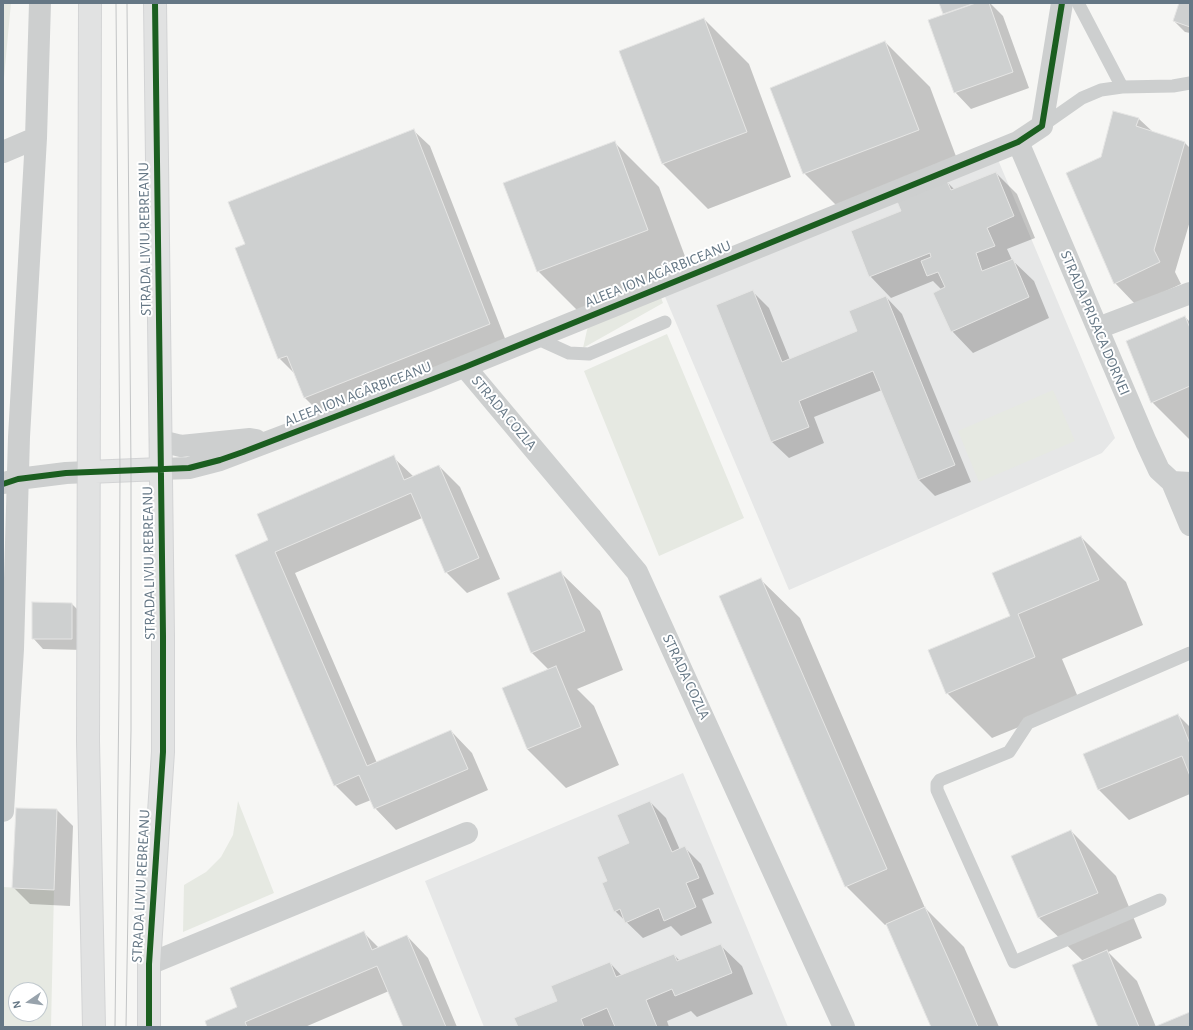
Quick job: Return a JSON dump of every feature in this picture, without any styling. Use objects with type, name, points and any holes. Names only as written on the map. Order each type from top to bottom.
[{"type":"street","points":[[3,811],[13,649],[10,481],[19,437],[36,138],[40,3]]},
{"type":"street","points":[[90,3],[88,741],[94,1027]]},
{"type":"street","name":"STRADA LIVIU REBREANU","points":[[149,1027],[149,964],[163,752],[163,636],[155,3]]},
{"type":"street","points":[[1042,126],[1062,3]]},
{"type":"street","name":"ALEEA ION AGÂRBICEANU","points":[[161,469],[189,468],[220,460],[465,367],[1018,142],[1042,126]]},
{"type":"street","points":[[3,152],[36,138]]},
{"type":"street","name":"STRADA PRISACA DORNEI","points":[[1018,142],[1146,442],[1160,470],[1181,482],[1190,526]]},
{"type":"street","points":[[1098,328],[1190,293]]},
{"type":"street","name":"STRADA COZLA","points":[[465,367],[638,572],[844,1027]]},
{"type":"street","name":"ALEEA ION AGÂRBICEANU","points":[[160,440],[181,446],[250,439],[271,441]]},
{"type":"street","points":[[10,481],[66,473],[161,469]]},
{"type":"street","points":[[149,964],[467,832]]},
{"type":"lane","points":[[1078,3],[1122,87]]},
{"type":"lane","points":[[1042,126],[1082,98],[1101,90],[1122,87],[1173,86],[1190,83]]},
{"type":"lane","points":[[536,338],[569,353],[589,354],[665,322]]},
{"type":"lane","points":[[1160,900],[1014,962],[940,797],[937,790],[937,784],[940,780],[1009,752],[1028,723],[1190,652]]},
{"type":"shaded area","points":[[3,3],[11,3],[3,88]]},
{"type":"shaded area","points":[[996,155],[1115,438],[1102,453],[789,590],[663,292]]},
{"type":"shaded area","points":[[655,282],[663,303],[583,348],[587,330],[597,311]]},
{"type":"shaded area","points":[[667,334],[744,518],[659,556],[584,371]]},
{"type":"shaded area","points":[[1053,390],[1075,441],[979,482],[958,431]]},
{"type":"shaded area","points":[[683,773],[788,1027],[484,1027],[425,881]]},
{"type":"shaded area","points":[[238,801],[274,893],[183,932],[184,885],[206,872],[221,857],[233,835]]},
{"type":"shaded area","points":[[3,887],[54,890],[51,1027],[3,1027]]},
{"type":"building","points":[[939,3],[972,3],[972,4],[943,14]]},
{"type":"building","points":[[976,3],[989,3],[1013,72],[954,93],[928,20]]},
{"type":"building","points":[[1179,3],[1190,3],[1190,27],[1173,21]]},
{"type":"building","points":[[704,18],[747,132],[662,164],[619,51]]},
{"type":"building","points":[[885,41],[919,130],[803,174],[770,88]]},
{"type":"building","points":[[1113,111],[1139,118],[1136,126],[1185,142],[1154,250],[1160,262],[1114,284],[1066,173],[1101,157]]},
{"type":"building","points":[[414,129],[490,324],[304,398],[287,356],[278,359],[235,248],[245,244],[228,202]]},
{"type":"building","points":[[615,141],[648,230],[537,272],[503,183]]},
{"type":"building","points":[[996,172],[1014,216],[987,228],[995,246],[976,253],[982,271],[1013,259],[1029,297],[951,332],[933,293],[945,287],[938,272],[927,276],[921,261],[931,257],[930,253],[869,277],[851,231],[901,211],[896,199],[946,179],[951,190]]},
{"type":"building","points":[[753,290],[782,362],[857,331],[849,311],[886,296],[955,465],[918,480],[873,371],[799,401],[809,427],[771,442],[716,305]]},
{"type":"building","points":[[1185,316],[1190,328],[1190,386],[1151,403],[1126,341]]},
{"type":"building","points":[[394,455],[404,480],[439,465],[479,558],[445,573],[411,493],[275,552],[367,766],[451,730],[468,769],[374,809],[359,775],[334,786],[235,555],[268,540],[257,514]]},
{"type":"building","points":[[1081,536],[1099,580],[1018,614],[1035,657],[946,694],[928,650],[1010,616],[992,573]]},
{"type":"building","points":[[561,571],[585,631],[531,653],[507,593]]},
{"type":"building","points":[[761,578],[887,869],[845,887],[719,596]]},
{"type":"building","points":[[32,602],[72,603],[72,639],[32,639]]},
{"type":"building","points":[[556,666],[581,727],[527,749],[502,688]]},
{"type":"building","points":[[1178,714],[1190,744],[1190,776],[1182,756],[1098,790],[1083,754]]},
{"type":"building","points":[[650,801],[672,852],[685,846],[699,878],[686,883],[696,907],[664,921],[659,908],[625,923],[620,909],[614,912],[602,883],[607,881],[597,857],[629,843],[617,815]]},
{"type":"building","points":[[16,808],[57,809],[54,890],[12,888]]},
{"type":"building","points":[[1071,830],[1098,893],[1038,918],[1011,856]]},
{"type":"building","points":[[925,907],[978,1027],[931,1027],[886,924]]},
{"type":"building","points":[[364,931],[372,950],[407,935],[446,1027],[403,1027],[377,966],[245,1022],[247,1027],[207,1027],[205,1021],[237,1007],[230,988]]},
{"type":"building","points":[[721,944],[732,973],[675,996],[672,989],[646,1000],[657,1027],[615,1027],[607,1008],[581,1019],[584,1027],[518,1027],[514,1018],[557,1001],[551,986],[610,962],[616,977],[674,954],[677,961]]},
{"type":"building","points":[[1107,950],[1139,1027],[1098,1027],[1072,965]]},
{"type":"building","points":[[1190,1012],[1190,1027],[1154,1027]]},
{"type":"tram line","points":[[115,1027],[120,471],[116,3]]},
{"type":"tram line","points":[[126,1027],[131,730],[131,470],[127,3]]},
{"type":"cycle path","points":[[149,1027],[149,964],[163,752],[163,636],[155,3]]},
{"type":"cycle path","points":[[3,484],[18,479],[66,473],[189,468],[220,460],[465,367],[1018,142],[1042,126],[1062,3]]}]
